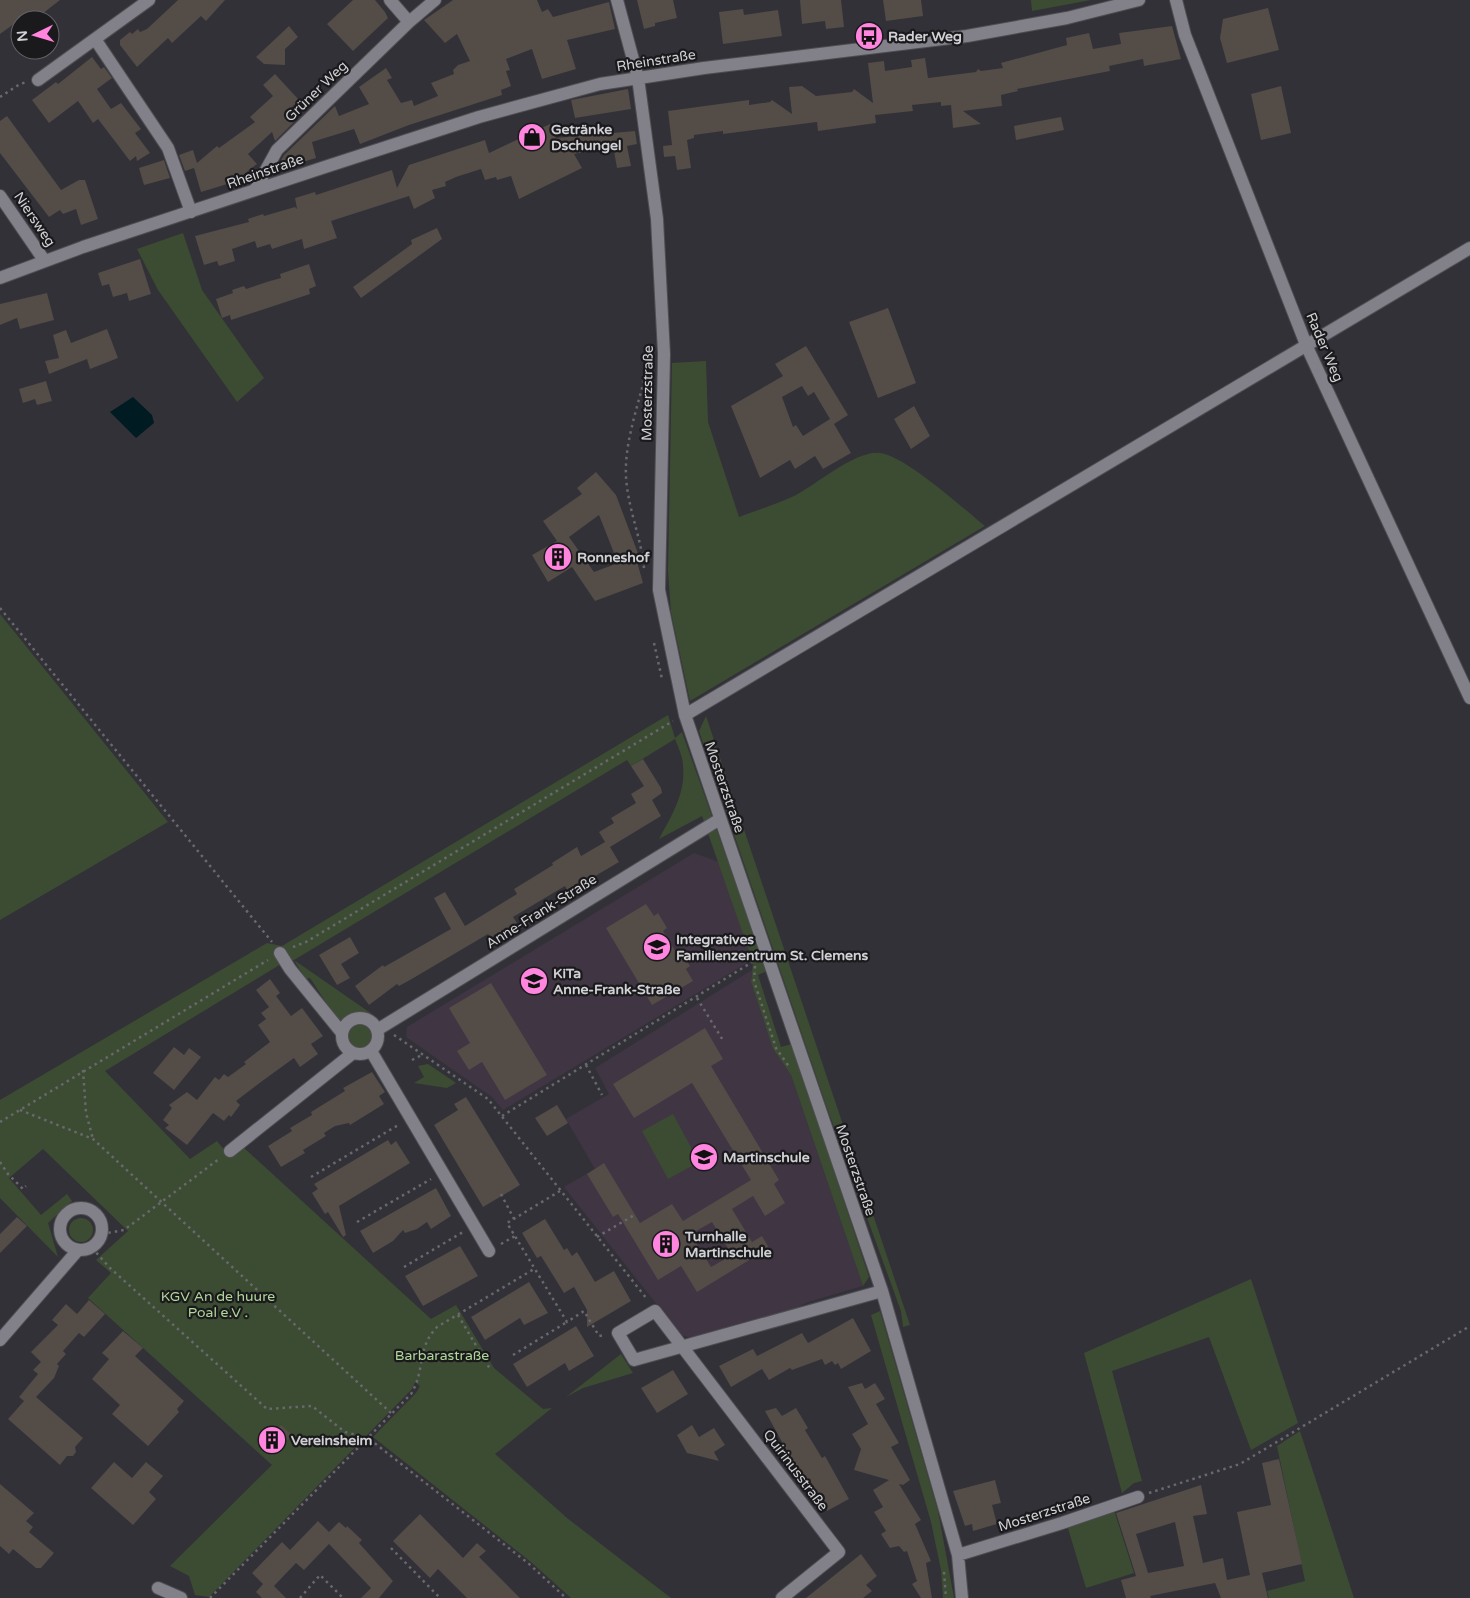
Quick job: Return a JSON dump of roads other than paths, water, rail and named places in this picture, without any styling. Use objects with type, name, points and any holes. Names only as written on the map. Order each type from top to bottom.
[{"type":"street","points":[[38,80],[149,0]]},
{"type":"street","points":[[390,0],[409,22]]},
{"type":"street","name":"Grüner Weg","points":[[255,190],[277,150],[409,22],[435,0]]},
{"type":"street","name":"Mosterzstraße","points":[[617,0],[638,78],[657,220],[664,354],[659,590],[685,715],[882,1291],[958,1555],[962,1598]]},
{"type":"street","name":"Rheinstraße","points":[[0,278],[44,260],[479,117],[600,84],[868,47],[967,36],[1067,18],[1139,0]]},
{"type":"street","name":"Rader Weg","points":[[1176,0],[1184,35],[1307,347],[1470,698]]},
{"type":"street","points":[[94,39],[168,148],[191,212]]},
{"type":"street","name":"Niersweg","points":[[0,196],[44,260]]},
{"type":"street","points":[[685,715],[1307,347],[1470,248]]},
{"type":"street","name":"Anne-Frank-Straße","points":[[379,1028],[720,820]]},
{"type":"street","points":[[280,953],[290,969],[342,1033],[344,1044],[353,1053],[362,1054],[371,1051],[378,1042],[379,1028],[370,1020],[358,1018],[348,1023],[342,1033]]},
{"type":"street","points":[[371,1051],[489,1251]]},
{"type":"street","points":[[230,1151],[353,1053]]},
{"type":"street","points":[[0,1340],[78,1250],[92,1247],[102,1234],[101,1221],[92,1211],[80,1208],[68,1213],[63,1219],[61,1232],[66,1244],[78,1250]]},
{"type":"street","points":[[684,1348],[882,1291]]},
{"type":"street","name":"Quirinusstraße","points":[[684,1348],[634,1360],[618,1333],[655,1311],[684,1348],[839,1552],[782,1598]]},
{"type":"street","name":"Mosterzstraße","points":[[958,1555],[1138,1497]]},
{"type":"street","points":[[158,1588],[181,1598]]},
{"type":"water","points":[[133,397],[152,415],[154,423],[136,438],[110,412]]},
{"type":"place","name":"Rader Weg","points":[[869,36]]},
{"type":"place","name":"Getränke Dschungel","points":[[532,137]]},
{"type":"place","name":"Ronneshof","points":[[558,557]]},
{"type":"place","name":"Integratives Familienzentrum St. Clemens","points":[[657,947]]},
{"type":"place","name":"KiTa Anne-Frank-Straße","points":[[534,981]]},
{"type":"place","name":"Martinschule","points":[[704,1157]]},
{"type":"place","name":"Turnhalle Martinschule","points":[[666,1244]]},
{"type":"place","name":"Vereinsheim","points":[[272,1440]]},
{"type":"park label","name":"KGV An de huure Poal e.V .","points":[[218,1304]]},
{"type":"park label","name":"Barbarastraße","points":[[442,1355]]}]
